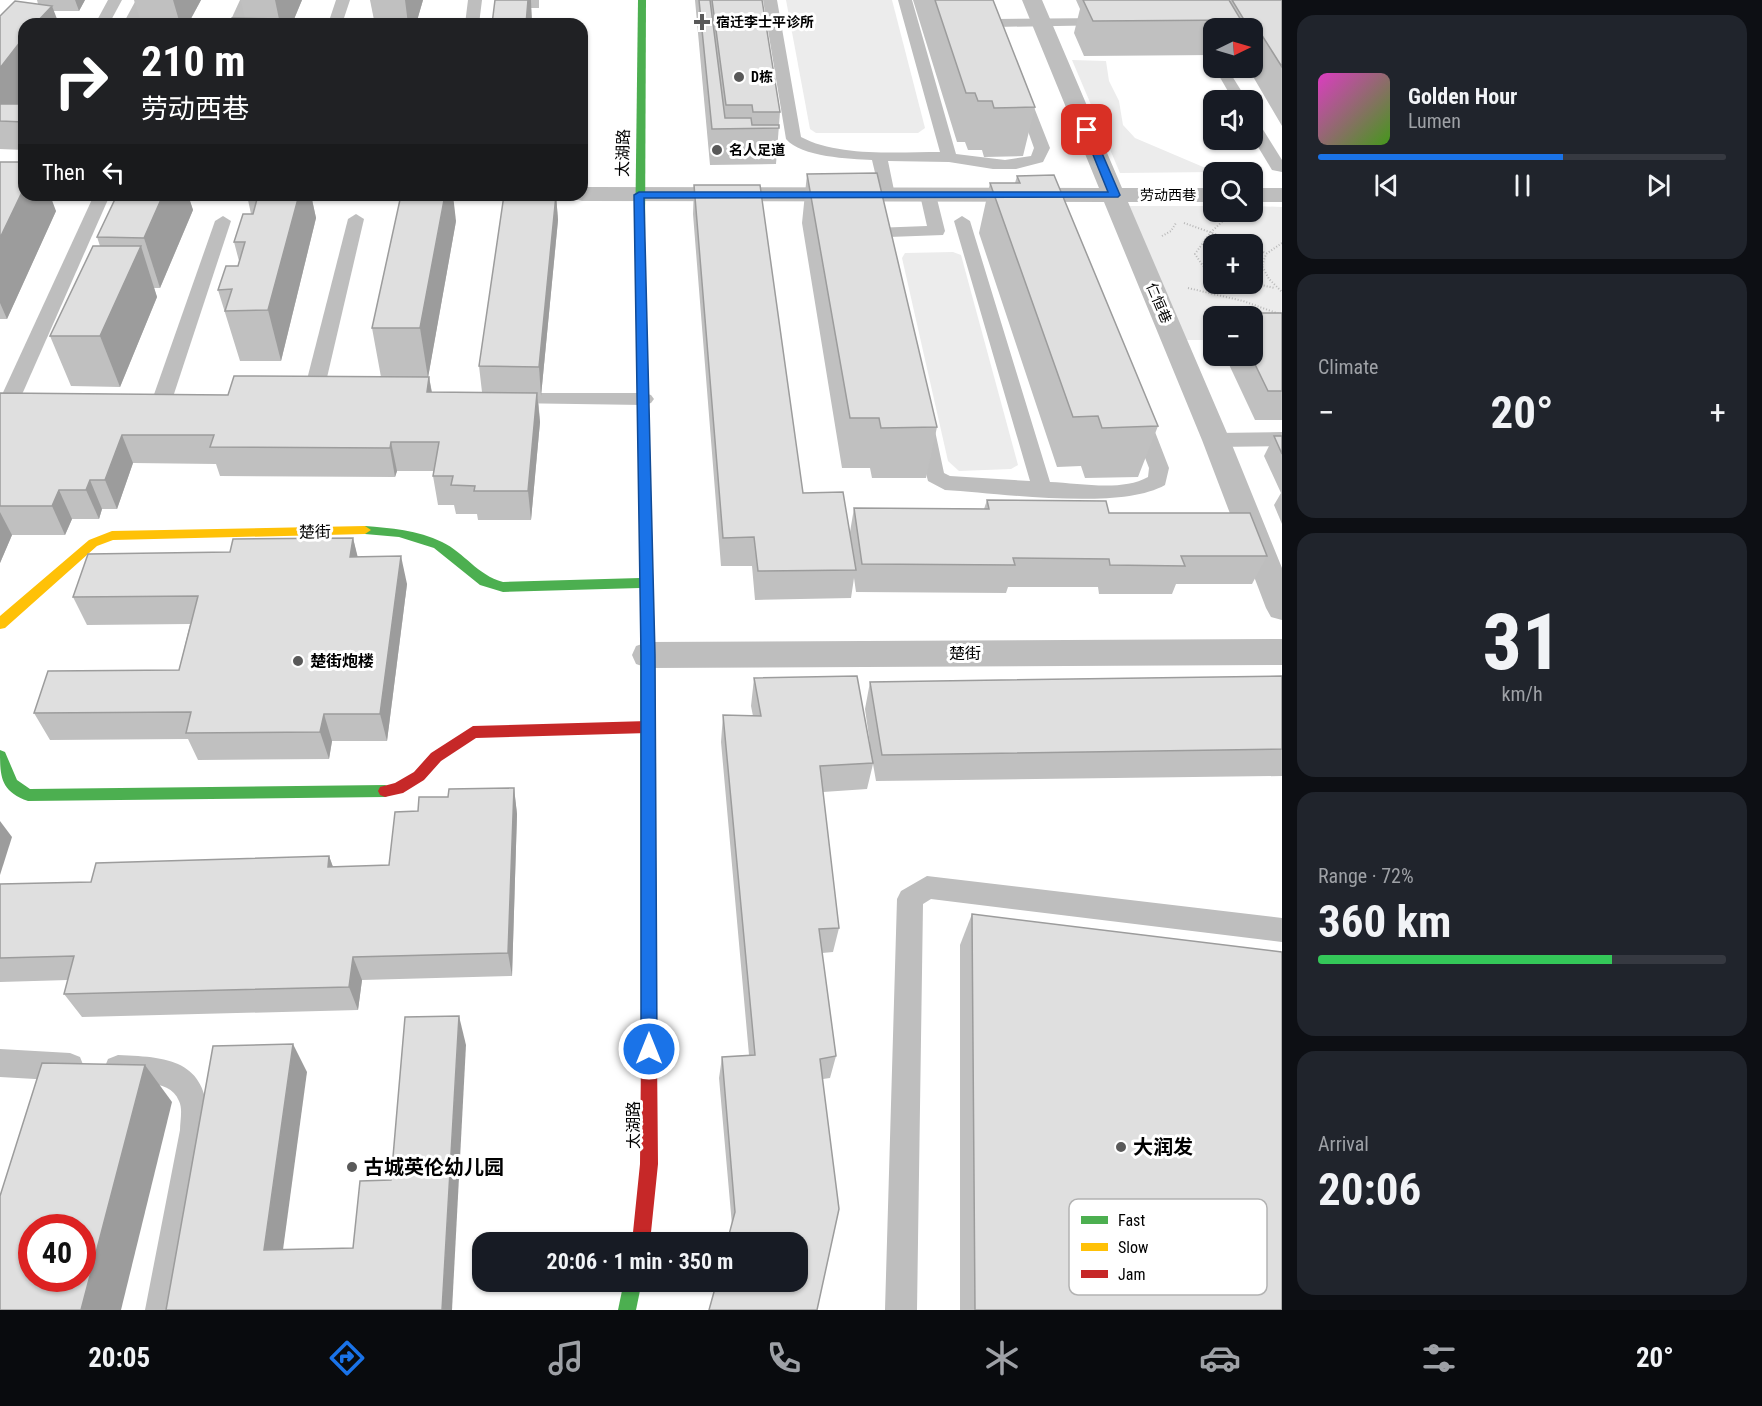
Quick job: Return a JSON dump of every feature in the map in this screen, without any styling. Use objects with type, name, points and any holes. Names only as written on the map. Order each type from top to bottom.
[{"type":"street","name":"太湖路","points":[[642,0],[639,195],[648,655],[649,1164],[642,1232]]},
{"type":"street","name":"仁恒巷","points":[[1037,11],[1216,440],[1282,608]]},
{"type":"street","name":"劳动西巷","points":[[588,194],[1203,195]]},
{"type":"street","points":[[1263,195],[1282,195]]},
{"type":"street","name":"楚街","points":[[0,624],[93,543],[112,536],[370,530],[399,533],[438,545],[485,582],[502,587],[646,583]]},
{"type":"street","name":"楚街","points":[[648,655],[1282,652]]},
{"type":"street","points":[[0,756],[9,783],[14,790],[27,795],[375,792],[398,789],[419,776],[436,757],[473,732],[648,727]]},
{"type":"street","points":[[627,1310],[631,1292]]},
{"type":"lane","points":[[105,18],[115,0]]},
{"type":"lane","points":[[133,18],[143,0]]},
{"type":"lane","points":[[239,18],[247,0]]},
{"type":"lane","points":[[337,18],[343,0]]},
{"type":"lane","points":[[473,18],[475,0]]},
{"type":"lane","points":[[770,0],[794,138],[810,147],[879,157],[949,157],[1009,164],[1029,162],[1037,159],[1042,148],[1015,75]]},
{"type":"lane","points":[[905,0],[949,157]]},
{"type":"lane","points":[[989,8],[997,28],[1037,11],[1124,22]]},
{"type":"lane","points":[[1263,142],[1278,167],[1282,166]]},
{"type":"lane","points":[[879,157],[887,195]]},
{"type":"lane","points":[[888,267],[880,232],[937,231],[928,195]]},
{"type":"lane","points":[[13,398],[99,201]]},
{"type":"lane","points":[[312,399],[356,219]]},
{"type":"lane","points":[[161,403],[223,221]]},
{"type":"lane","points":[[934,221],[984,221]]},
{"type":"lane","points":[[962,221],[1042,489]]},
{"type":"lane","points":[[290,400],[335,399]]},
{"type":"lane","points":[[486,399],[644,399]]},
{"type":"lane","points":[[140,403],[182,402]]},
{"type":"lane","points":[[919,406],[935,476],[945,483],[1042,489],[1134,491],[1152,486],[1158,480],[1159,468],[1134,404]]},
{"type":"lane","points":[[1216,440],[1282,439]]},
{"type":"lane","points":[[901,1310],[910,899],[927,887],[1282,930]]},
{"type":"lane","points":[[0,1063],[171,1073],[183,1081],[194,1102],[194,1131],[161,1310]]},
{"type":"path","points":[[1168,218],[1213,234]]},
{"type":"path","points":[[1158,239],[1171,231],[1178,221]]},
{"type":"path","points":[[1210,233],[1223,222]]},
{"type":"path","points":[[1203,243],[1195,254],[1203,266]]},
{"type":"path","points":[[1282,243],[1272,247],[1266,253],[1262,268],[1268,280],[1282,292]]},
{"type":"path","points":[[1183,286],[1243,301],[1282,315]]},
{"type":"path","points":[[1263,286],[1277,289]]},
{"type":"shaded area","points":[[786,0],[892,0],[925,128],[918,133],[816,133],[810,129]]},
{"type":"shaded area","points":[[1072,60],[1106,61],[1109,81],[1119,101],[1123,125],[1135,138],[1203,167],[1203,172],[1120,173]]},
{"type":"shaded area","points":[[1127,206],[1203,206],[1203,222],[1263,222],[1263,206],[1282,207],[1282,340],[1263,325],[1263,306],[1203,306],[1203,340],[1183,340]]},
{"type":"shaded area","points":[[953,252],[961,255],[1018,465],[1011,469],[959,471],[948,461],[902,258],[905,253]]},
{"type":"building","points":[[495,0],[528,0],[526,18],[493,18]]},
{"type":"building","points":[[699,0],[710,0],[725,118],[751,118],[752,125],[779,125],[779,128],[712,129]]},
{"type":"building","points":[[712,0],[762,0],[780,112],[753,112],[752,105],[726,105]]},
{"type":"building","points":[[935,0],[993,0],[1035,107],[994,108],[992,101],[978,101],[975,93],[966,93]]},
{"type":"building","points":[[1083,0],[1229,0],[1240,18],[1203,18],[1203,20],[1093,21]]},
{"type":"building","points":[[1232,0],[1282,0],[1282,67],[1263,37],[1263,18],[1243,18]]},
{"type":"building","points":[[15,1],[52,6],[41,18],[18,18],[18,45],[0,68],[0,16]]},
{"type":"building","points":[[0,104],[18,104],[18,122],[0,121]]},
{"type":"building","points":[[0,162],[18,162],[18,200],[0,238]]},
{"type":"building","points":[[877,173],[937,427],[881,428],[879,418],[850,418],[807,174]]},
{"type":"building","points":[[1054,175],[1158,426],[1102,428],[1098,416],[1073,417],[990,183],[1020,183],[1017,176]]},
{"type":"building","points":[[694,185],[760,185],[803,493],[843,492],[856,570],[758,571],[754,537],[723,538]]},
{"type":"building","points":[[114,201],[160,201],[144,238],[97,237]]},
{"type":"building","points":[[256,201],[297,201],[268,310],[225,311],[232,289],[218,290],[226,266],[238,266],[245,242],[234,242],[243,214],[253,214]]},
{"type":"building","points":[[400,201],[444,201],[420,328],[372,328]]},
{"type":"building","points":[[503,201],[555,201],[539,367],[479,366]]},
{"type":"building","points":[[93,246],[141,246],[100,336],[50,336]]},
{"type":"building","points":[[1263,313],[1282,313],[1282,391],[1268,391],[1256,366],[1263,366]]},
{"type":"building","points":[[234,376],[429,377],[427,392],[537,393],[528,491],[474,491],[475,486],[451,485],[453,476],[433,476],[439,442],[391,442],[390,448],[210,447],[214,435],[122,435],[105,480],[90,480],[86,490],[59,490],[52,506],[0,506],[0,393],[228,395]]},
{"type":"building","points":[[1274,436],[1282,436],[1282,454]]},
{"type":"building","points":[[987,500],[1106,501],[1109,513],[1250,513],[1267,556],[1181,556],[1185,566],[1110,565],[1109,559],[1013,558],[1015,565],[862,564],[854,508],[989,509]]},
{"type":"building","name":"楚街炮楼","points":[[353,538],[350,557],[401,556],[380,714],[324,714],[320,732],[186,733],[191,712],[34,713],[48,671],[179,670],[198,596],[73,597],[88,554],[230,552],[233,539]]},
{"type":"building","points":[[857,676],[873,763],[820,766],[839,928],[819,929],[836,1056],[820,1059],[839,1209],[817,1310],[709,1310],[714,1292],[808,1292],[808,1232],[730,1232],[735,1212],[722,1057],[755,1055],[723,715],[761,716],[754,678]]},
{"type":"building","points":[[1282,676],[1282,749],[882,755],[870,682]]},
{"type":"building","points":[[514,788],[508,953],[353,957],[349,987],[64,994],[74,956],[0,958],[0,884],[91,882],[96,863],[329,856],[328,867],[389,865],[395,812],[418,811],[419,797],[448,797],[449,789]]},
{"type":"building","name":"大润发","points":[[972,914],[1282,952],[1282,1310],[975,1310]]},
{"type":"building","points":[[459,1016],[442,1310],[166,1310],[213,1046],[293,1044],[264,1250],[353,1248],[360,1181],[391,1180],[405,1017]]},
{"type":"building","points":[[42,1063],[145,1065],[96,1253],[96,1214],[18,1214],[18,1292],[86,1292],[81,1310],[0,1310],[0,1196]]},
{"type":"traffic: fast","points":[[640,241],[642,0]]},
{"type":"traffic: fast","points":[[645,503],[648,655],[649,1055]]},
{"type":"traffic: fast","points":[[365,530],[399,533],[438,545],[485,582],[503,587],[646,583]]},
{"type":"traffic: fast","points":[[0,756],[11,784],[28,795],[385,791]]},
{"type":"traffic: fast","points":[[627,1310],[631,1292]]},
{"type":"traffic: slow","points":[[640,241],[645,503]]},
{"type":"traffic: slow","points":[[0,624],[93,543],[112,536],[365,530]]},
{"type":"traffic: jam","points":[[385,791],[398,789],[419,776],[436,757],[473,732],[648,727]]},
{"type":"traffic: jam","points":[[642,1232],[649,1164],[649,1055]]},
{"type":"place","name":"宿迁李士平诊所","points":[[702,22]]},
{"type":"place","name":"D栋","points":[[739,77]]},
{"type":"place","name":"名人足道","points":[[717,150]]},
{"type":"place","name":"楚街炮楼","points":[[298,661]]},
{"type":"place","name":"大润发","points":[[1121,1147]]},
{"type":"place","name":"古城英伦幼儿园","points":[[352,1167]]},
{"type":"route","points":[[649,1049],[648,655],[639,195],[1115,195],[1087,130]]}]
